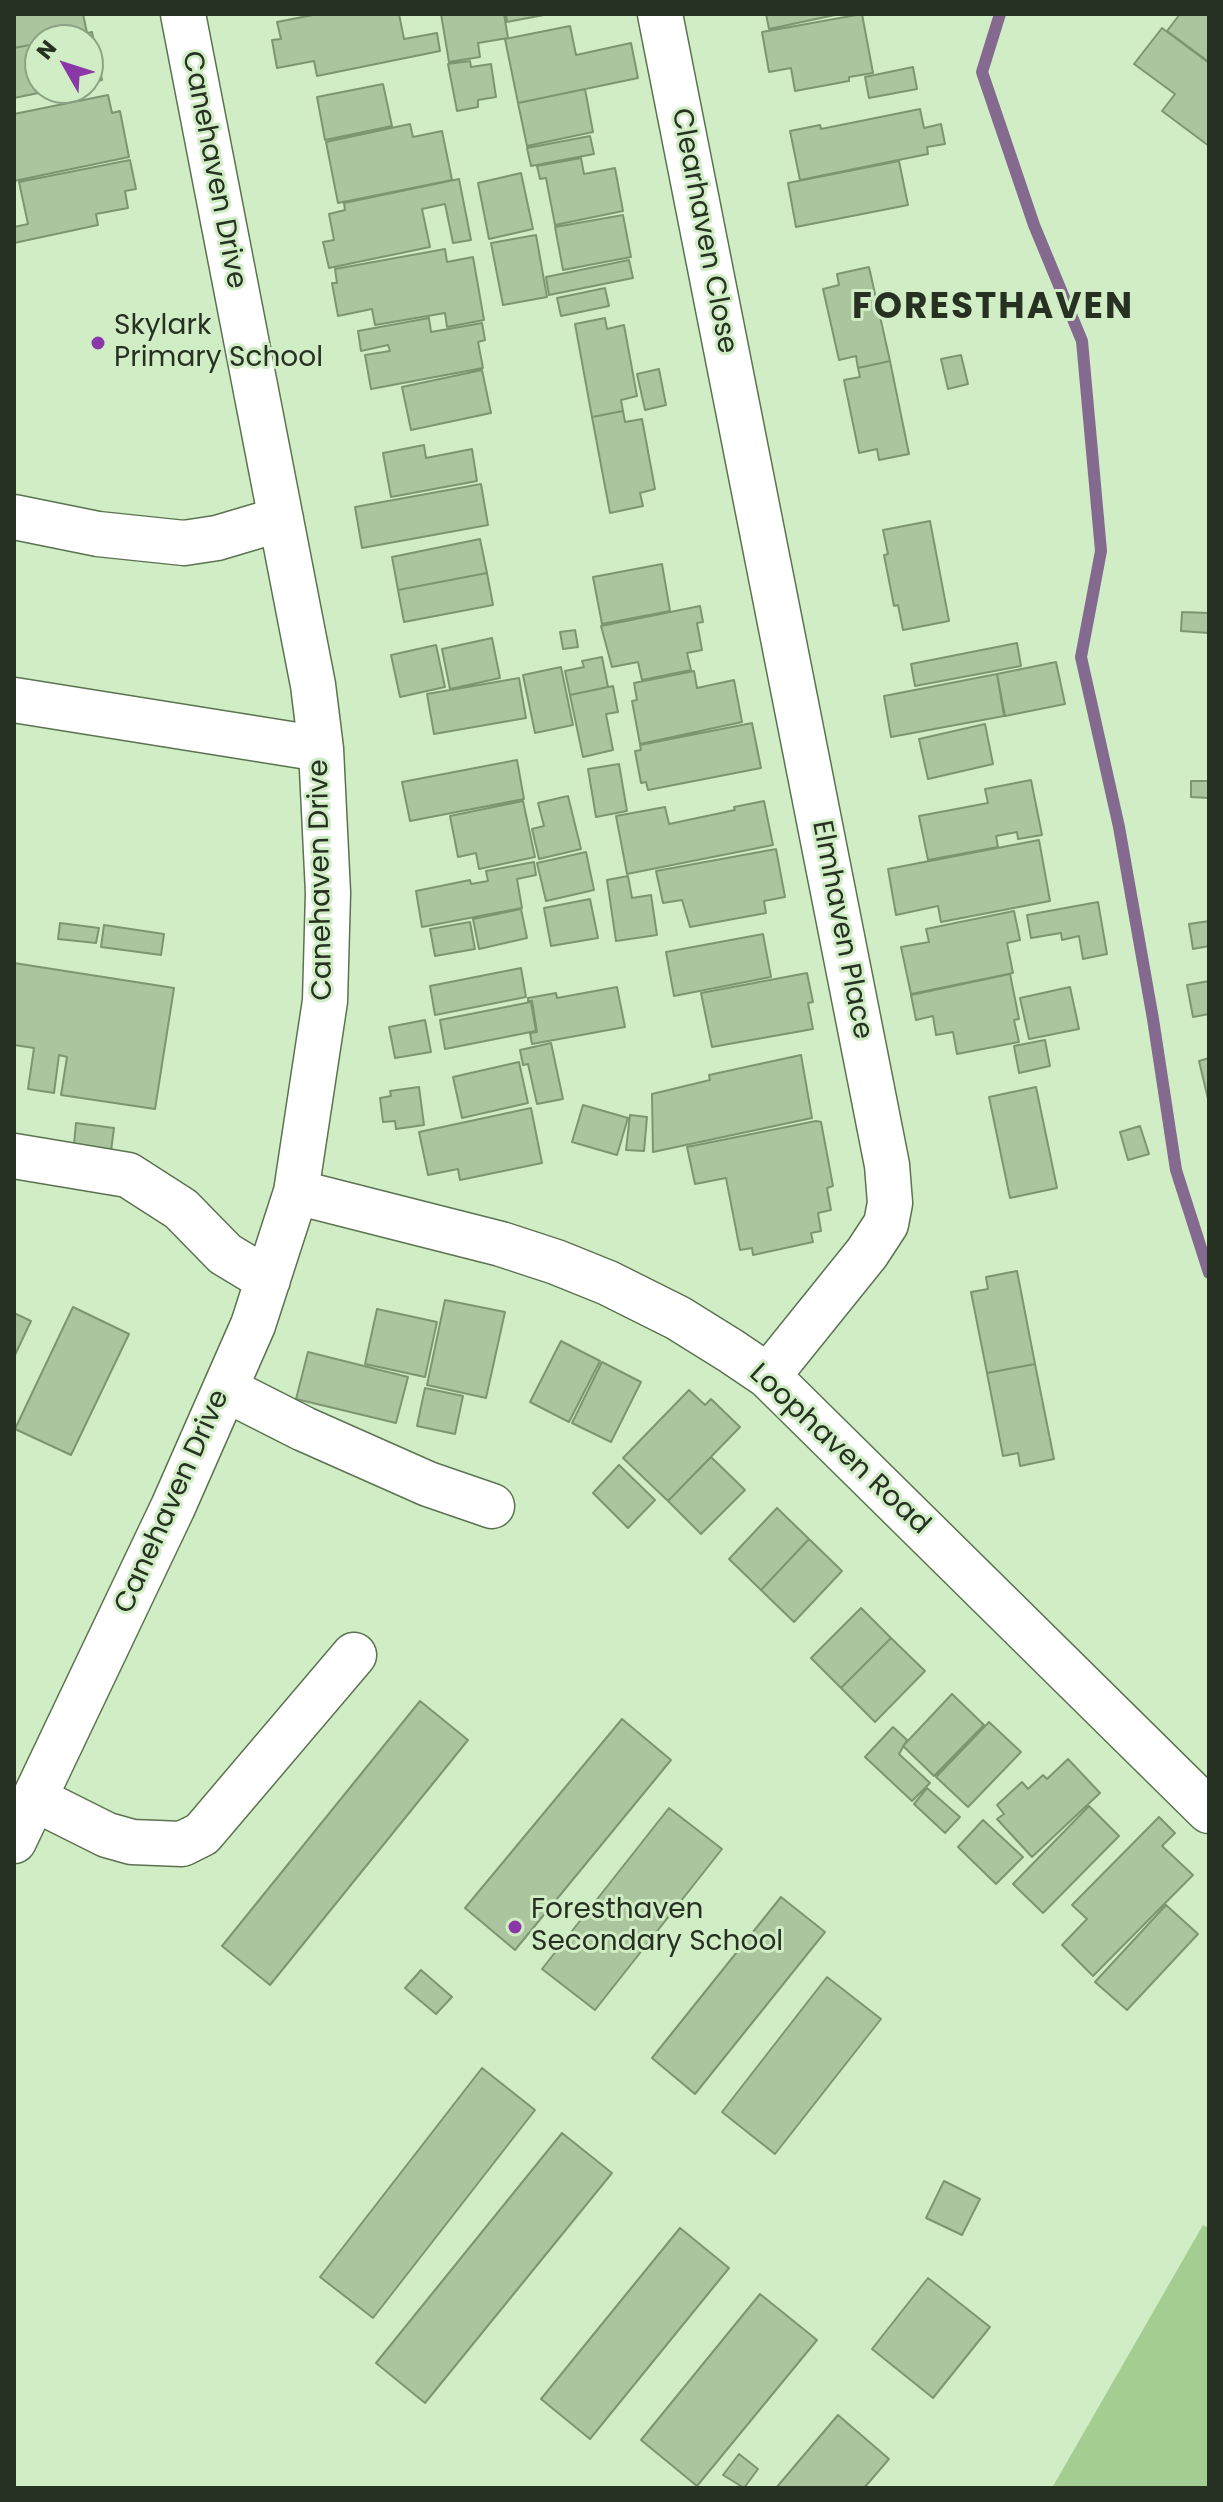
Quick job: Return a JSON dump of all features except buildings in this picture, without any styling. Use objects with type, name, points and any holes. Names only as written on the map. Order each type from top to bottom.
[{"type":"street","name":"Canehaven Drive","points":[[14,1841],[173,1507],[253,1325],[296,1192],[325,1001],[328,893],[321,749],[313,685],[183,14]]},
{"type":"street","name":"Clearhaven Close","points":[[660,14],[745,448]]},
{"type":"street","name":"Elmhaven Place","points":[[745,448],[887,1165],[890,1203],[886,1224],[867,1253],[768,1376]]},
{"type":"street","points":[[14,517],[98,534],[184,543],[217,538],[281,519]]},
{"type":"street","points":[[14,700],[321,749]]},
{"type":"street","points":[[14,1156],[128,1175],[181,1209],[225,1254],[268,1280]]},
{"type":"street","name":"Loophaven Road","points":[[296,1192],[501,1244],[556,1262],[608,1283],[678,1318],[768,1376],[1209,1811]]},
{"type":"street","points":[[225,1389],[415,1479],[492,1506]]},
{"type":"street","points":[[35,1799],[107,1835],[132,1842],[182,1844],[202,1834],[354,1655]]},
{"type":"green space","points":[[1203,2225],[1209,2228],[1209,2488],[1052,2488]]},
{"type":"waterway","points":[[1000,14],[982,72],[1034,225],[1082,341],[1101,551],[1081,657],[1119,827],[1176,1170],[1209,1273]]},
{"type":"place","name":"Skylark Primary School","points":[[98,343]]},
{"type":"place","name":"Foresthaven Secondary School","points":[[515,1927]]},
{"type":"district","name":"FORESTHAVEN","points":[[993,309]]}]
